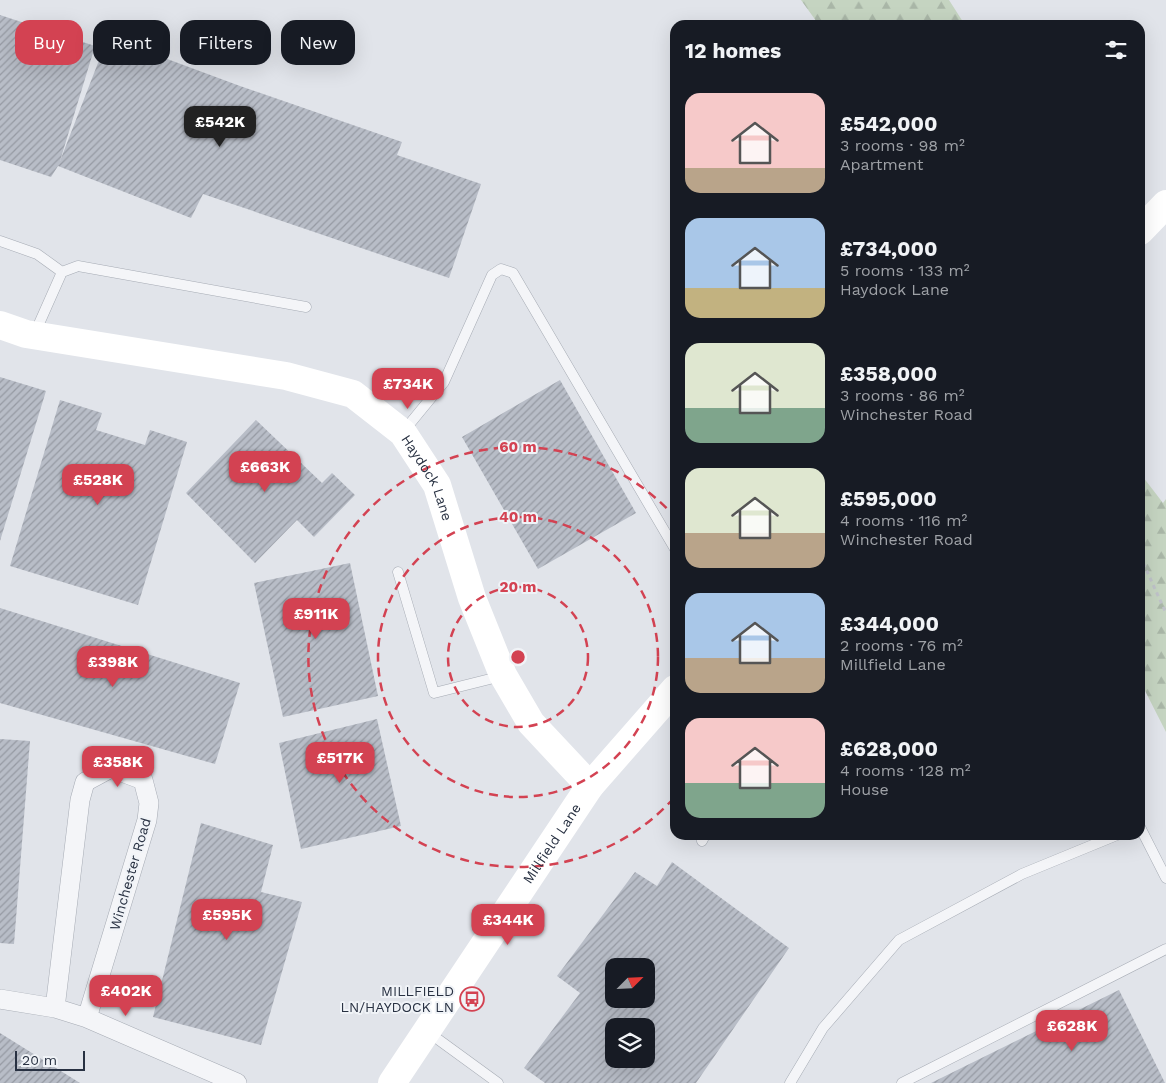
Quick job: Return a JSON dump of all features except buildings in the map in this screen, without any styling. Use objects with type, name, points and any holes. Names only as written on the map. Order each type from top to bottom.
[{"type":"street","points":[[1145,226],[1166,204]]},
{"type":"street","name":"Haydock Lane","points":[[0,325],[34,336],[286,376],[353,394],[403,433],[437,485],[472,598],[504,675],[531,723],[590,786]]},
{"type":"street","name":"Millfield Lane","points":[[392,1083],[590,786],[670,695]]},
{"type":"street","name":"Winchester Road","points":[[55,1008],[80,800],[86,782],[111,768],[143,780],[149,803],[147,820],[87,1018]]},
{"type":"street","points":[[0,999],[55,1008],[87,1018],[237,1083]]},
{"type":"lane","points":[[0,241],[37,254],[62,272]]},
{"type":"lane","points":[[34,336],[62,272],[78,266],[87,266],[306,307]]},
{"type":"lane","points":[[403,433],[444,382],[492,274],[501,268],[514,274],[670,540]]},
{"type":"lane","points":[[398,572],[434,693],[504,675]]},
{"type":"lane","points":[[1145,837],[1166,878]]},
{"type":"lane","points":[[790,1083],[823,1028],[899,940],[1022,874],[1105,840]]},
{"type":"lane","points":[[902,1083],[1166,949]]},
{"type":"lane","points":[[426,1031],[498,1083]]},
{"type":"path","points":[[1145,567],[1166,613]]},
{"type":"green space","points":[[801,0],[949,0],[962,20],[815,20]]},
{"type":"green space","points":[[1145,480],[1163,503],[1166,499],[1166,732],[1145,691]]},
{"type":"place","name":"MILLFIELD LN/HAYDOCK LN","points":[[472,999]]}]
